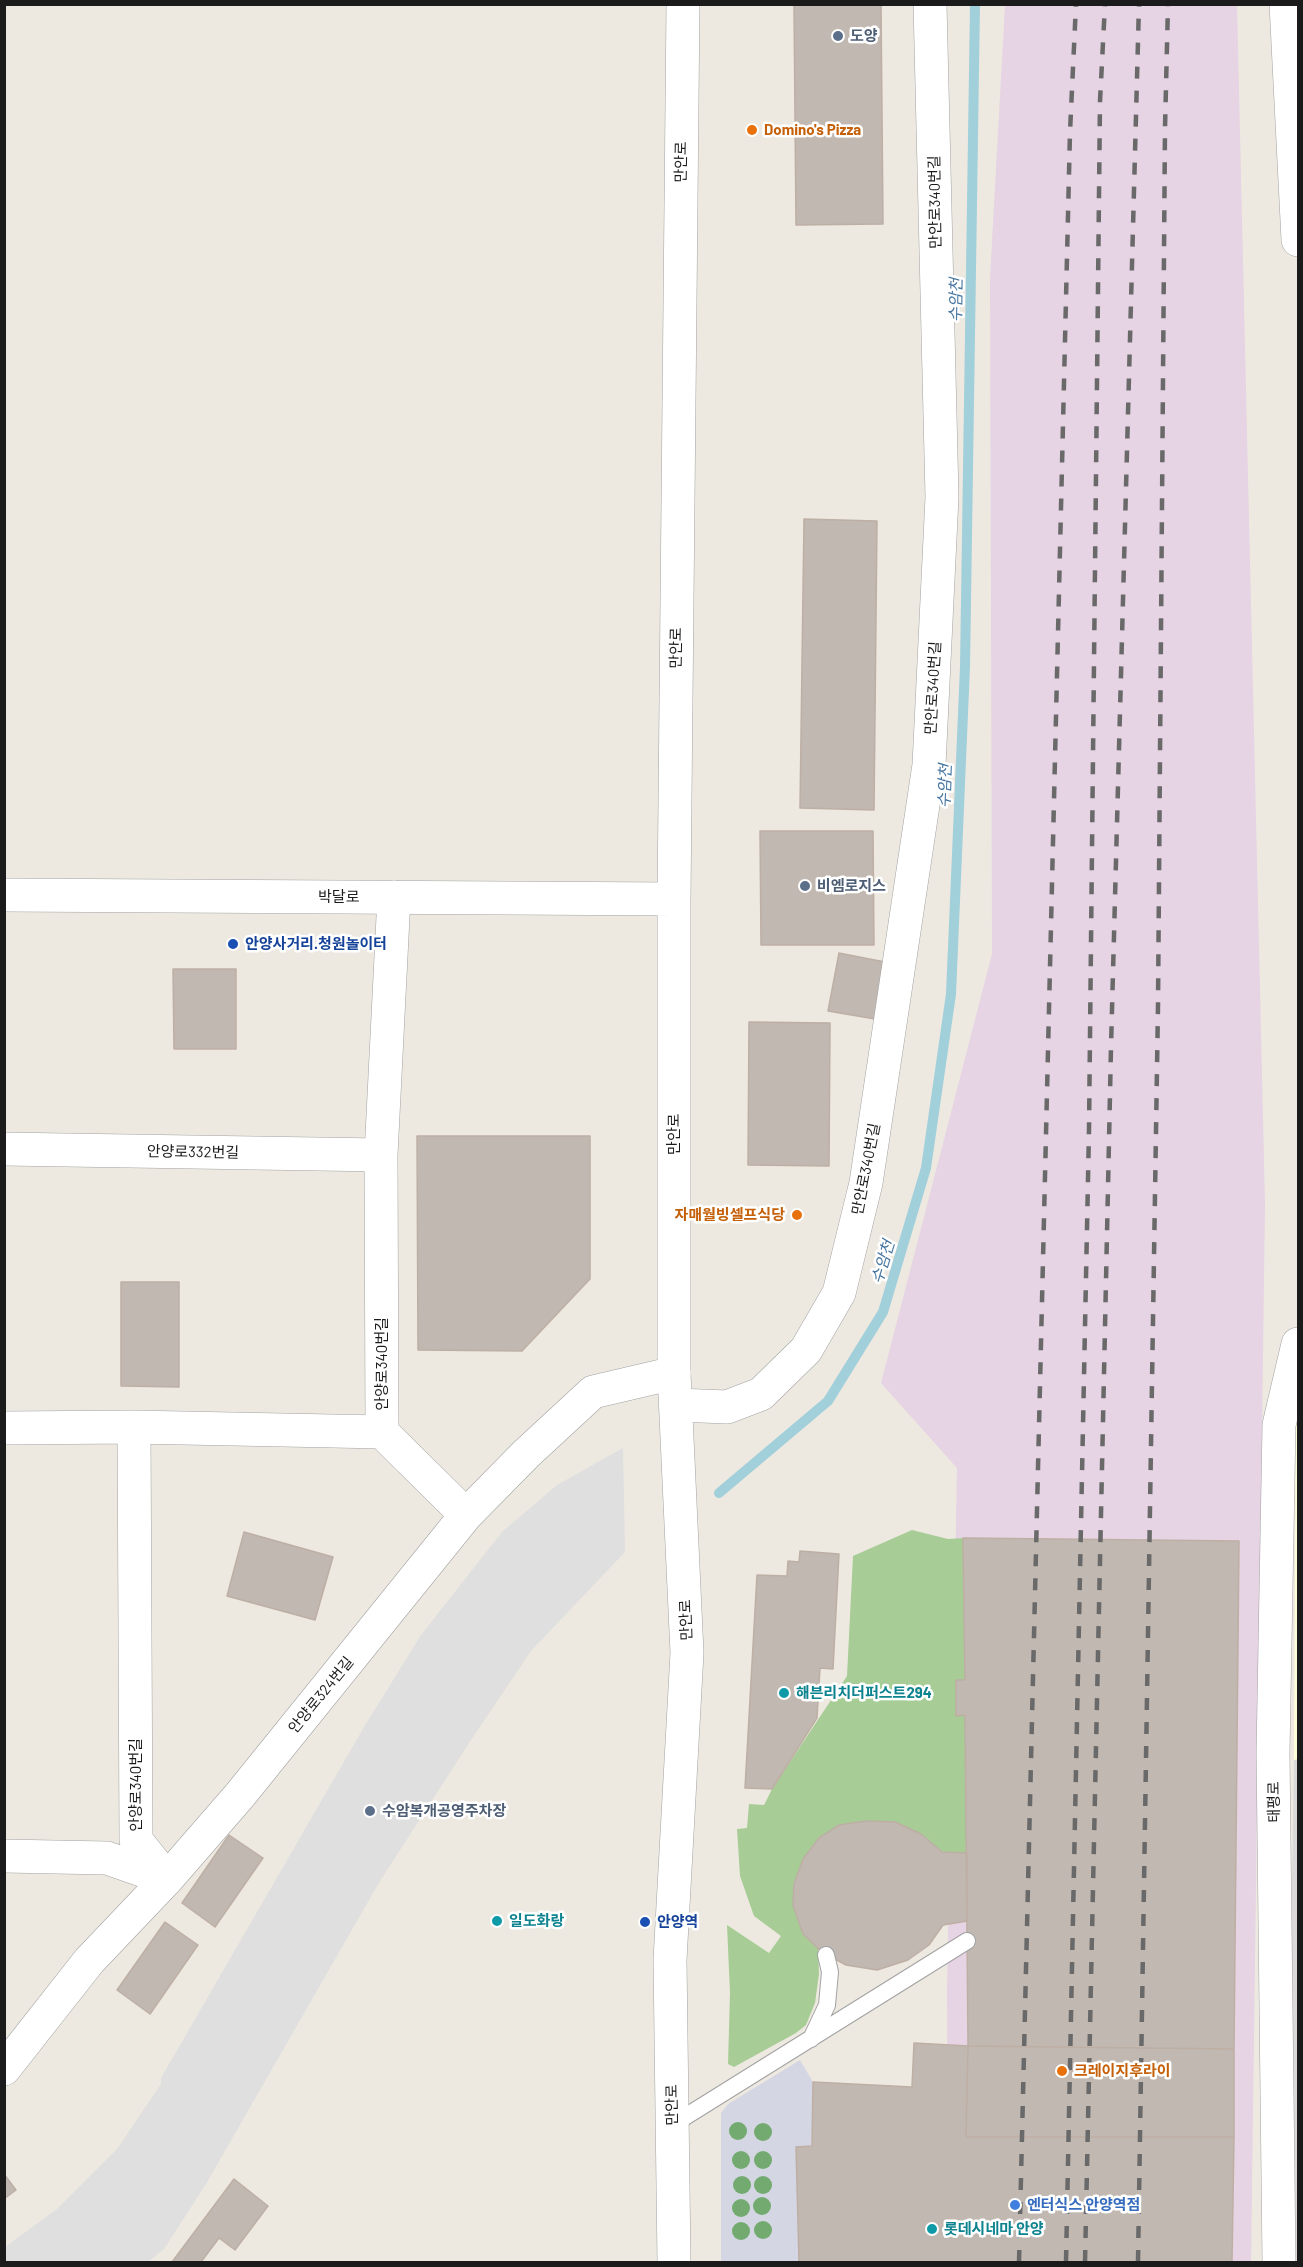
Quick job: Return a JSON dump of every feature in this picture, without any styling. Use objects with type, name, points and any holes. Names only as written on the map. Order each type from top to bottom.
[{"type":"street","name":"만안로","points":[[674,2262],[670,1960],[687,1653],[674,1373],[674,899],[683,4]]},
{"type":"street","name":"만안로340번길","points":[[677,1405],[727,1407],[761,1394],[806,1350],[839,1293],[866,1183],[929,765],[942,497],[930,4]]},
{"type":"street","points":[[1286,4],[1299,240]]},
{"type":"street","name":"박달로","points":[[4,895],[674,899]]},
{"type":"street","name":"안양로340번길","points":[[4,1428],[134,1427],[382,1432],[381,1155],[394,897]]},
{"type":"street","name":"안양로332번길","points":[[4,1149],[381,1155]]},
{"type":"street","name":"태평로","points":[[1279,2262],[1273,1753],[1279,1425],[1299,1344]]},
{"type":"street","name":"안양로324번길","points":[[4,2069],[89,1961],[167,1879],[240,1795],[466,1515],[526,1454],[593,1392],[674,1373]]},
{"type":"street","name":"안양로340번길","points":[[134,1427],[136,1840],[167,1879]]},
{"type":"street","points":[[382,1432],[466,1515]]},
{"type":"street","points":[[4,1856],[107,1858],[167,1879]]},
{"type":"lane","points":[[672,2125],[967,1941]]},
{"type":"lane","points":[[811,2040],[827,2005],[830,1972],[826,1955]]},
{"type":"shaded area","points":[[1005,5],[1237,5],[1265,1204],[1251,2262],[948,2262],[947,1989],[957,1468],[881,1383],[992,954],[990,278]]},
{"type":"shaded area","points":[[1298,1388],[1298,1759],[1294,1760],[1296,1403]]},
{"type":"shaded area","name":"수암복개공영주차장","points":[[623,1448],[625,1552],[531,1651],[471,1740],[380,1881],[206,2184],[164,2249],[148,2262],[5,2262],[5,2247],[57,2209],[117,2149],[161,2084],[161,2078],[364,1727],[421,1635],[502,1532],[557,1485]]},
{"type":"shaded area","points":[[1298,1759],[1298,2262],[1286,2262],[1294,1760]]},
{"type":"shaded area","points":[[800,2060],[813,2082],[812,2146],[796,2148],[799,2262],[721,2262],[721,2113],[728,2104]]},
{"type":"green space","points":[[912,1530],[948,1539],[963,1538],[965,1680],[956,1680],[956,1715],[965,1715],[967,1853],[942,1852],[921,1834],[895,1822],[866,1821],[839,1825],[819,1838],[803,1859],[794,1884],[793,1905],[803,1934],[818,1948],[819,1974],[815,2003],[806,2025],[796,2033],[734,2067],[728,2064],[730,1993],[727,1925],[769,1953],[781,1936],[754,1916],[740,1876],[737,1829],[747,1828],[749,1804],[764,1805],[772,1789],[847,1676],[853,1556]]},
{"type":"building","points":[[794,4],[881,4],[883,224],[796,225]]},
{"type":"building","points":[[804,519],[877,521],[874,810],[800,808]]},
{"type":"building","points":[[760,831],[873,831],[874,945],[761,945]]},
{"type":"building","points":[[839,953],[885,962],[875,1019],[828,1011]]},
{"type":"building","points":[[173,969],[236,969],[236,1049],[174,1049]]},
{"type":"building","points":[[749,1022],[830,1023],[829,1166],[748,1165]]},
{"type":"building","points":[[417,1136],[590,1136],[590,1279],[522,1351],[418,1350]]},
{"type":"building","points":[[121,1282],[179,1282],[179,1387],[121,1386]]},
{"type":"building","points":[[244,1532],[333,1557],[315,1620],[227,1596]]},
{"type":"building","points":[[963,1538],[1239,1541],[1234,2049],[968,2046],[965,1715],[956,1716],[956,1680],[965,1680]]},
{"type":"building","name":"해븐리치더퍼스트294","points":[[800,1551],[839,1554],[833,1669],[820,1668],[817,1718],[772,1789],[745,1788],[757,1575],[787,1576],[788,1561],[799,1562]]},
{"type":"building","points":[[866,1821],[895,1822],[921,1834],[942,1852],[967,1853],[967,1921],[943,1925],[929,1945],[908,1960],[877,1970],[846,1965],[822,1952],[803,1934],[793,1905],[794,1884],[803,1859],[819,1838],[839,1825]]},
{"type":"building","points":[[229,1835],[263,1858],[215,1927],[182,1903]]},
{"type":"building","points":[[165,1922],[198,1945],[150,2014],[117,1990]]},
{"type":"building","name":"엔터식스 안양역점","points":[[914,2043],[968,2046],[966,2137],[1234,2137],[1232,2262],[799,2262],[796,2147],[812,2146],[813,2082],[912,2087]]},
{"type":"building","points":[[968,2046],[1234,2049],[1234,2137],[966,2137]]},
{"type":"building","points":[[4,2174],[16,2190],[4,2199]]},
{"type":"building","points":[[234,2179],[268,2206],[235,2250],[219,2238],[201,2262],[172,2262]]},
{"type":"waterway","name":"수암천","points":[[719,1493],[828,1401],[883,1312],[926,1168],[951,994],[965,667],[975,4]]},
{"type":"railway","points":[[1019,2262],[1070,132],[1076,4]]},
{"type":"railway","points":[[1066,2262],[1089,1130],[1100,101],[1105,4]]},
{"type":"railway","points":[[1085,2262],[1111,1047],[1139,4]]},
{"type":"railway","points":[[1138,2262],[1158,1006],[1168,4]]},
{"type":"place","name":"도양","points":[[838,36]]},
{"type":"place","name":"Domino's Pizza","points":[[752,130]]},
{"type":"place","name":"비엠로지스","points":[[805,886]]},
{"type":"place","name":"안양사거리.청원놀이터","points":[[233,944]]},
{"type":"place","name":"자매월빙셀프식당","points":[[797,1215]]},
{"type":"place","name":"해븐리치더퍼스트294","points":[[784,1693]]},
{"type":"place","name":"수암복개공영주차장","points":[[370,1811]]},
{"type":"place","name":"일도화랑","points":[[497,1921]]},
{"type":"place","name":"안양역","points":[[645,1922]]},
{"type":"place","name":"크레이지후라이","points":[[1062,2071]]},
{"type":"place","name":"엔터식스 안양역점","points":[[1015,2205]]},
{"type":"place","name":"롯데시네마 안양","points":[[932,2229]]}]
